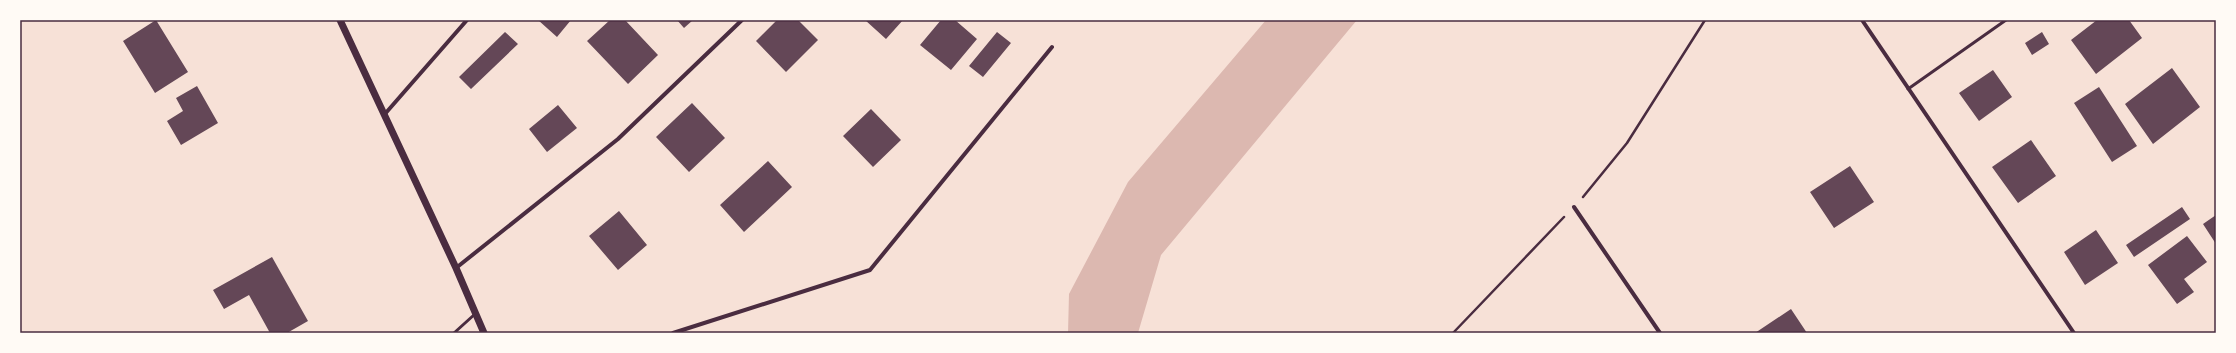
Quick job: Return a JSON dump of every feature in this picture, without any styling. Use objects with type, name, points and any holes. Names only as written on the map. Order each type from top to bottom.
[{"type":"street","points":[[340,20],[383,115],[456,268],[484,333]]},
{"type":"street","points":[[383,115],[467,20]]},
{"type":"street","points":[[456,268],[618,139],[742,20]]},
{"type":"street","points":[[1862,20],[1907,89],[2074,333]]},
{"type":"street","points":[[673,333],[870,270],[1052,47]]},
{"type":"street","points":[[1574,207],[1660,333]]},
{"type":"lane","points":[[1907,89],[2006,20]]},
{"type":"lane","points":[[454,333],[475,314]]},
{"type":"path","points":[[1453,333],[1574,207],[1627,143],[1705,20]]},
{"type":"shaded area","points":[[1266,20],[1357,20],[1161,255],[1138,333],[1068,333],[1069,294],[1128,182]]},
{"type":"building","points":[[156,20],[188,72],[155,93],[123,41]]},
{"type":"building","points":[[538,20],[571,20],[557,37]]},
{"type":"building","points":[[610,20],[625,20],[658,55],[628,84],[587,41]]},
{"type":"building","points":[[677,20],[693,20],[684,28]]},
{"type":"building","points":[[777,20],[798,20],[818,40],[786,72],[756,41]]},
{"type":"building","points":[[865,20],[903,20],[886,39]]},
{"type":"building","points":[[941,20],[955,20],[977,39],[951,70],[920,45]]},
{"type":"building","points":[[2097,20],[2129,20],[2142,38],[2096,74],[2071,40]]},
{"type":"building","points":[[505,32],[518,44],[471,89],[459,77]]},
{"type":"building","points":[[997,32],[1011,43],[983,77],[969,66]]},
{"type":"building","points":[[2042,32],[2049,44],[2032,55],[2025,43]]},
{"type":"building","points":[[2172,68],[2200,107],[2153,144],[2125,104]]},
{"type":"building","points":[[1993,70],[2012,97],[1979,121],[1959,93]]},
{"type":"building","points":[[197,86],[218,123],[181,145],[167,121],[183,111],[176,98]]},
{"type":"building","points":[[2099,87],[2137,146],[2112,162],[2074,103]]},
{"type":"building","points":[[692,103],[725,138],[689,172],[656,137]]},
{"type":"building","points":[[558,105],[577,128],[547,152],[529,129]]},
{"type":"building","points":[[871,109],[901,140],[873,167],[843,136]]},
{"type":"building","points":[[2031,140],[2056,176],[2018,203],[1992,167]]},
{"type":"building","points":[[768,161],[792,187],[744,232],[720,205]]},
{"type":"building","points":[[1850,166],[1874,202],[1834,228],[1810,192]]},
{"type":"building","points":[[2182,207],[2190,219],[2134,257],[2126,245]]},
{"type":"building","points":[[619,211],[647,245],[618,270],[589,236]]},
{"type":"building","points":[[2216,215],[2216,244],[2203,224]]},
{"type":"building","points":[[2096,230],[2118,263],[2085,285],[2064,252]]},
{"type":"building","points":[[2187,236],[2207,262],[2184,279],[2194,292],[2177,304],[2148,265]]},
{"type":"building","points":[[272,257],[308,321],[287,333],[270,333],[249,295],[224,309],[213,290]]},
{"type":"building","points":[[1791,309],[1807,333],[1755,333]]}]
